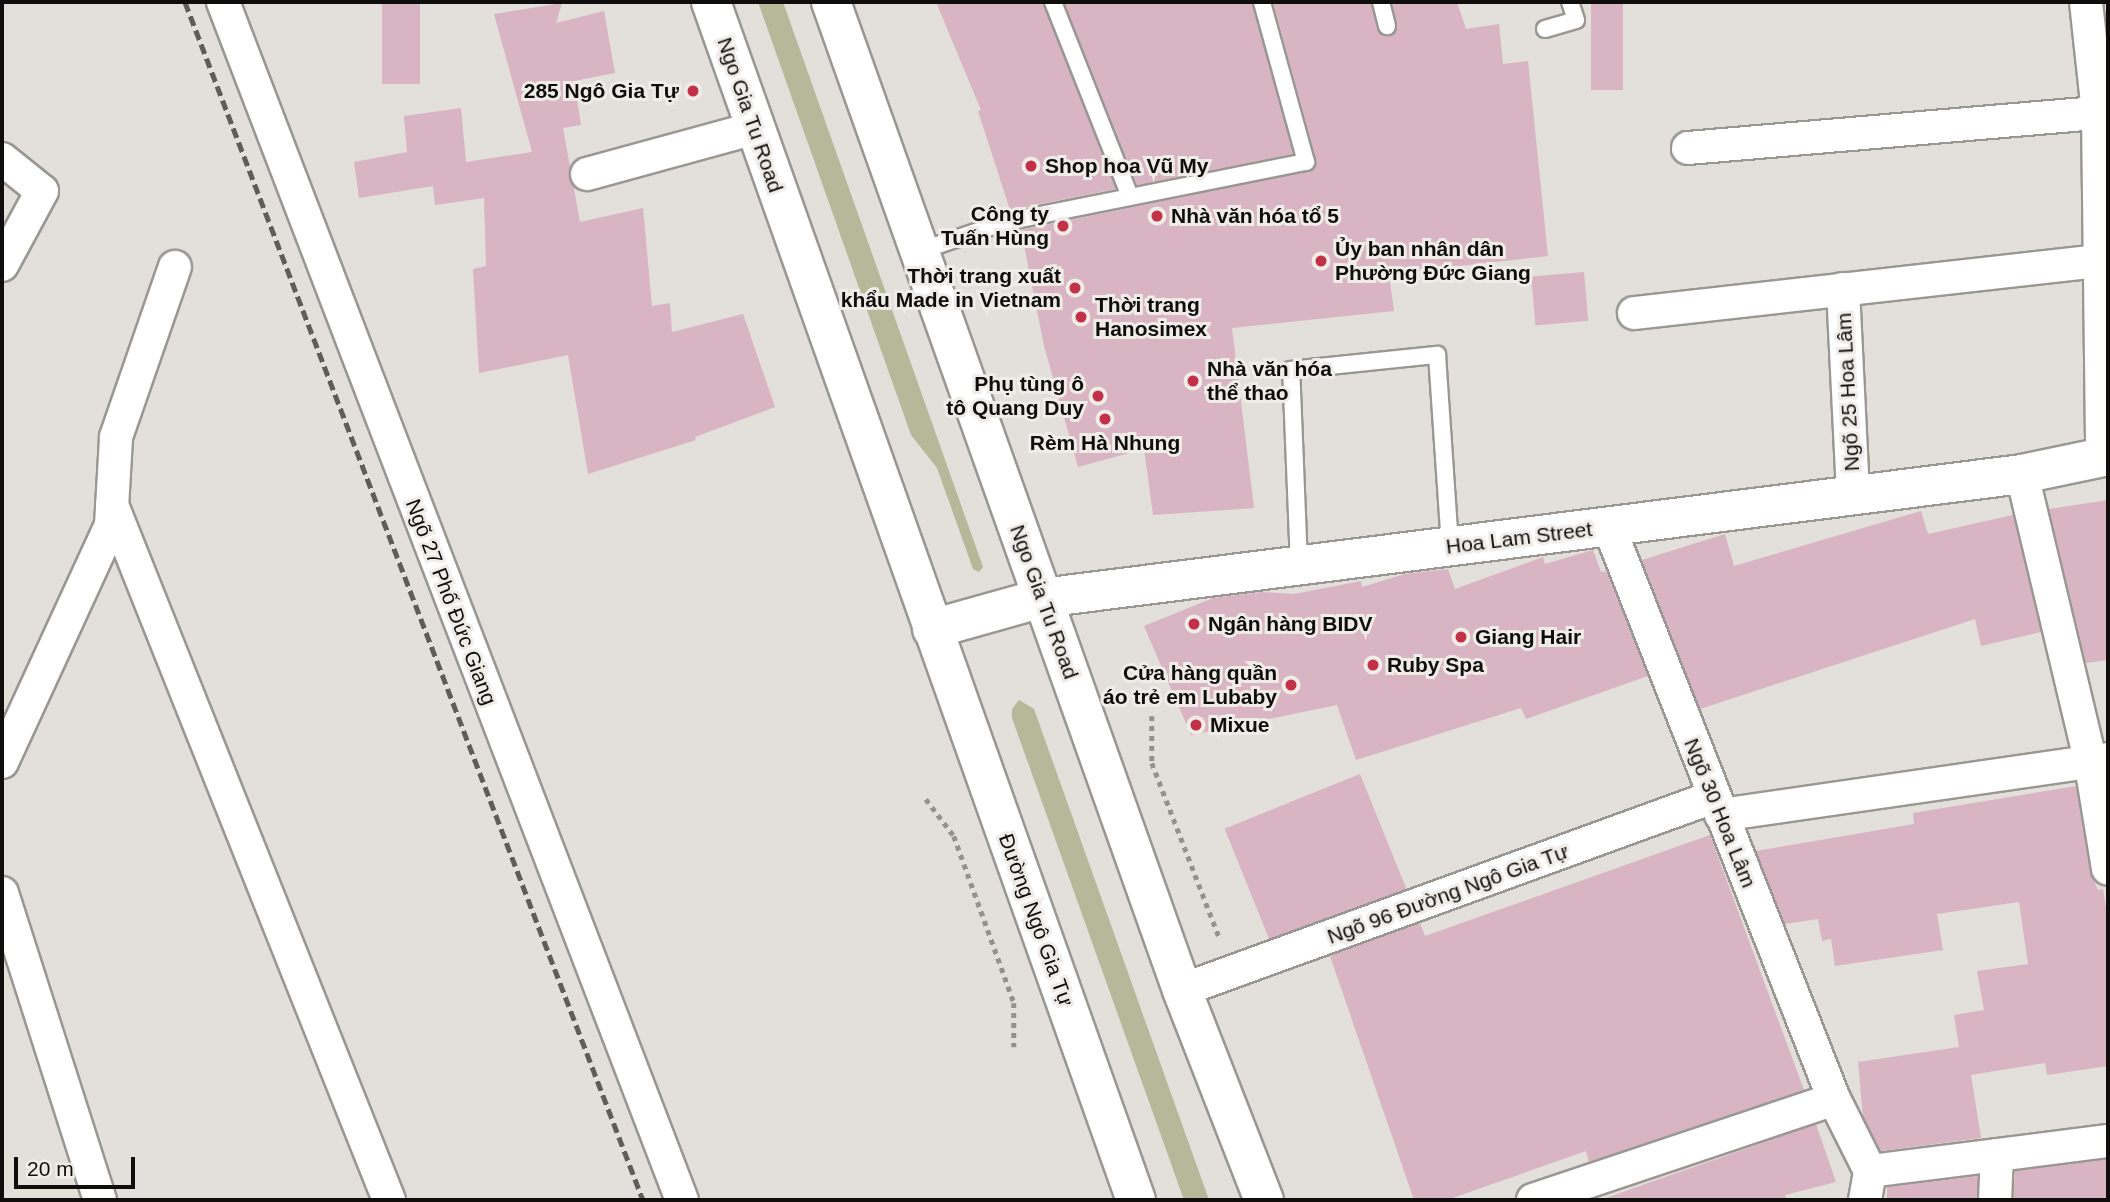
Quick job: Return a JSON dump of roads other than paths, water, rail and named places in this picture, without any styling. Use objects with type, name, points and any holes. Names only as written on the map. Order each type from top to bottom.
[{"type":"main road","name":"Ngo Gia Tu Road","points":[[710,2],[1136,1200]]},
{"type":"main road","name":"Ngo Gia Tu Road","points":[[831,2],[1182,990],[1264,1200]]},
{"type":"main road","name":"Hoa Lam Street","points":[[932,629],[1042,598],[2022,474],[2105,456]]},
{"type":"street","name":"Ngõ 27 Phố Đức Giang","points":[[223,2],[682,1200]]},
{"type":"street","points":[[2087,2],[2103,112],[2105,456]]},
{"type":"street","points":[[1688,148],[2103,112]]},
{"type":"street","points":[[587,174],[755,128]]},
{"type":"street","points":[[2,159],[42,191],[2,265]]},
{"type":"street","points":[[1634,313],[2105,260]]},
{"type":"street","points":[[2,762],[111,525],[116,437],[175,267]]},
{"type":"street","name":"Ngõ 25 Hoa Lâm","points":[[1843,289],[1853,494]]},
{"type":"street","points":[[2022,474],[2099,759],[2108,869]]},
{"type":"street","points":[[112,505],[389,1200]]},
{"type":"street","name":"Ngõ 30 Hoa Lâm","points":[[1609,527],[1868,1185]]},
{"type":"street","name":"Ngõ 96 Đường Ngô Gia Tự","points":[[1182,990],[1717,806],[2099,759]]},
{"type":"street","points":[[2,893],[100,1200]]},
{"type":"street","points":[[1534,1200],[1834,1099]]},
{"type":"street","points":[[1868,1185],[1997,1155],[2108,1142]]},
{"type":"street","points":[[1995,1200],[1997,1155]]},
{"type":"lane","points":[[1053,2],[1130,196]]},
{"type":"lane","points":[[919,251],[1005,222],[1307,162],[1262,2]]},
{"type":"lane","points":[[1381,2],[1387,26]]},
{"type":"lane","points":[[1545,29],[1576,20],[1570,2]]},
{"type":"lane","points":[[1299,565],[1291,370],[1437,355],[1450,546]]},
{"type":"railway","points":[[185,2],[643,1200]]},
{"type":"place","name":"285 Ngô Gia Tự","points":[[693,91]]},
{"type":"place","name":"Shop hoa Vũ My","points":[[1031,166]]},
{"type":"place","name":"Nhà văn hóa tổ 5","points":[[1157,216]]},
{"type":"place","name":"Công ty Tuấn Hùng","points":[[1063,226]]},
{"type":"place","name":"Ủy ban nhân dân Phường Đức Giang","points":[[1321,261]]},
{"type":"place","name":"Thời trang xuất khẩu Made in Vietnam","points":[[1075,288]]},
{"type":"place","name":"Thời trang Hanosimex","points":[[1081,317]]},
{"type":"place","name":"Nhà văn hóa thể thao","points":[[1193,381]]},
{"type":"place","name":"Phụ tùng ô tô Quang Duy","points":[[1098,396]]},
{"type":"place","name":"Rèm Hà Nhung","points":[[1105,419]]},
{"type":"place","name":"Ngân hàng BIDV","points":[[1194,624]]},
{"type":"place","name":"Giang Hair","points":[[1461,637]]},
{"type":"place","name":"Ruby Spa","points":[[1373,665]]},
{"type":"place","name":"Cửa hàng quần áo trẻ em Lubaby","points":[[1291,685]]},
{"type":"place","name":"Mixue","points":[[1196,725]]}]
